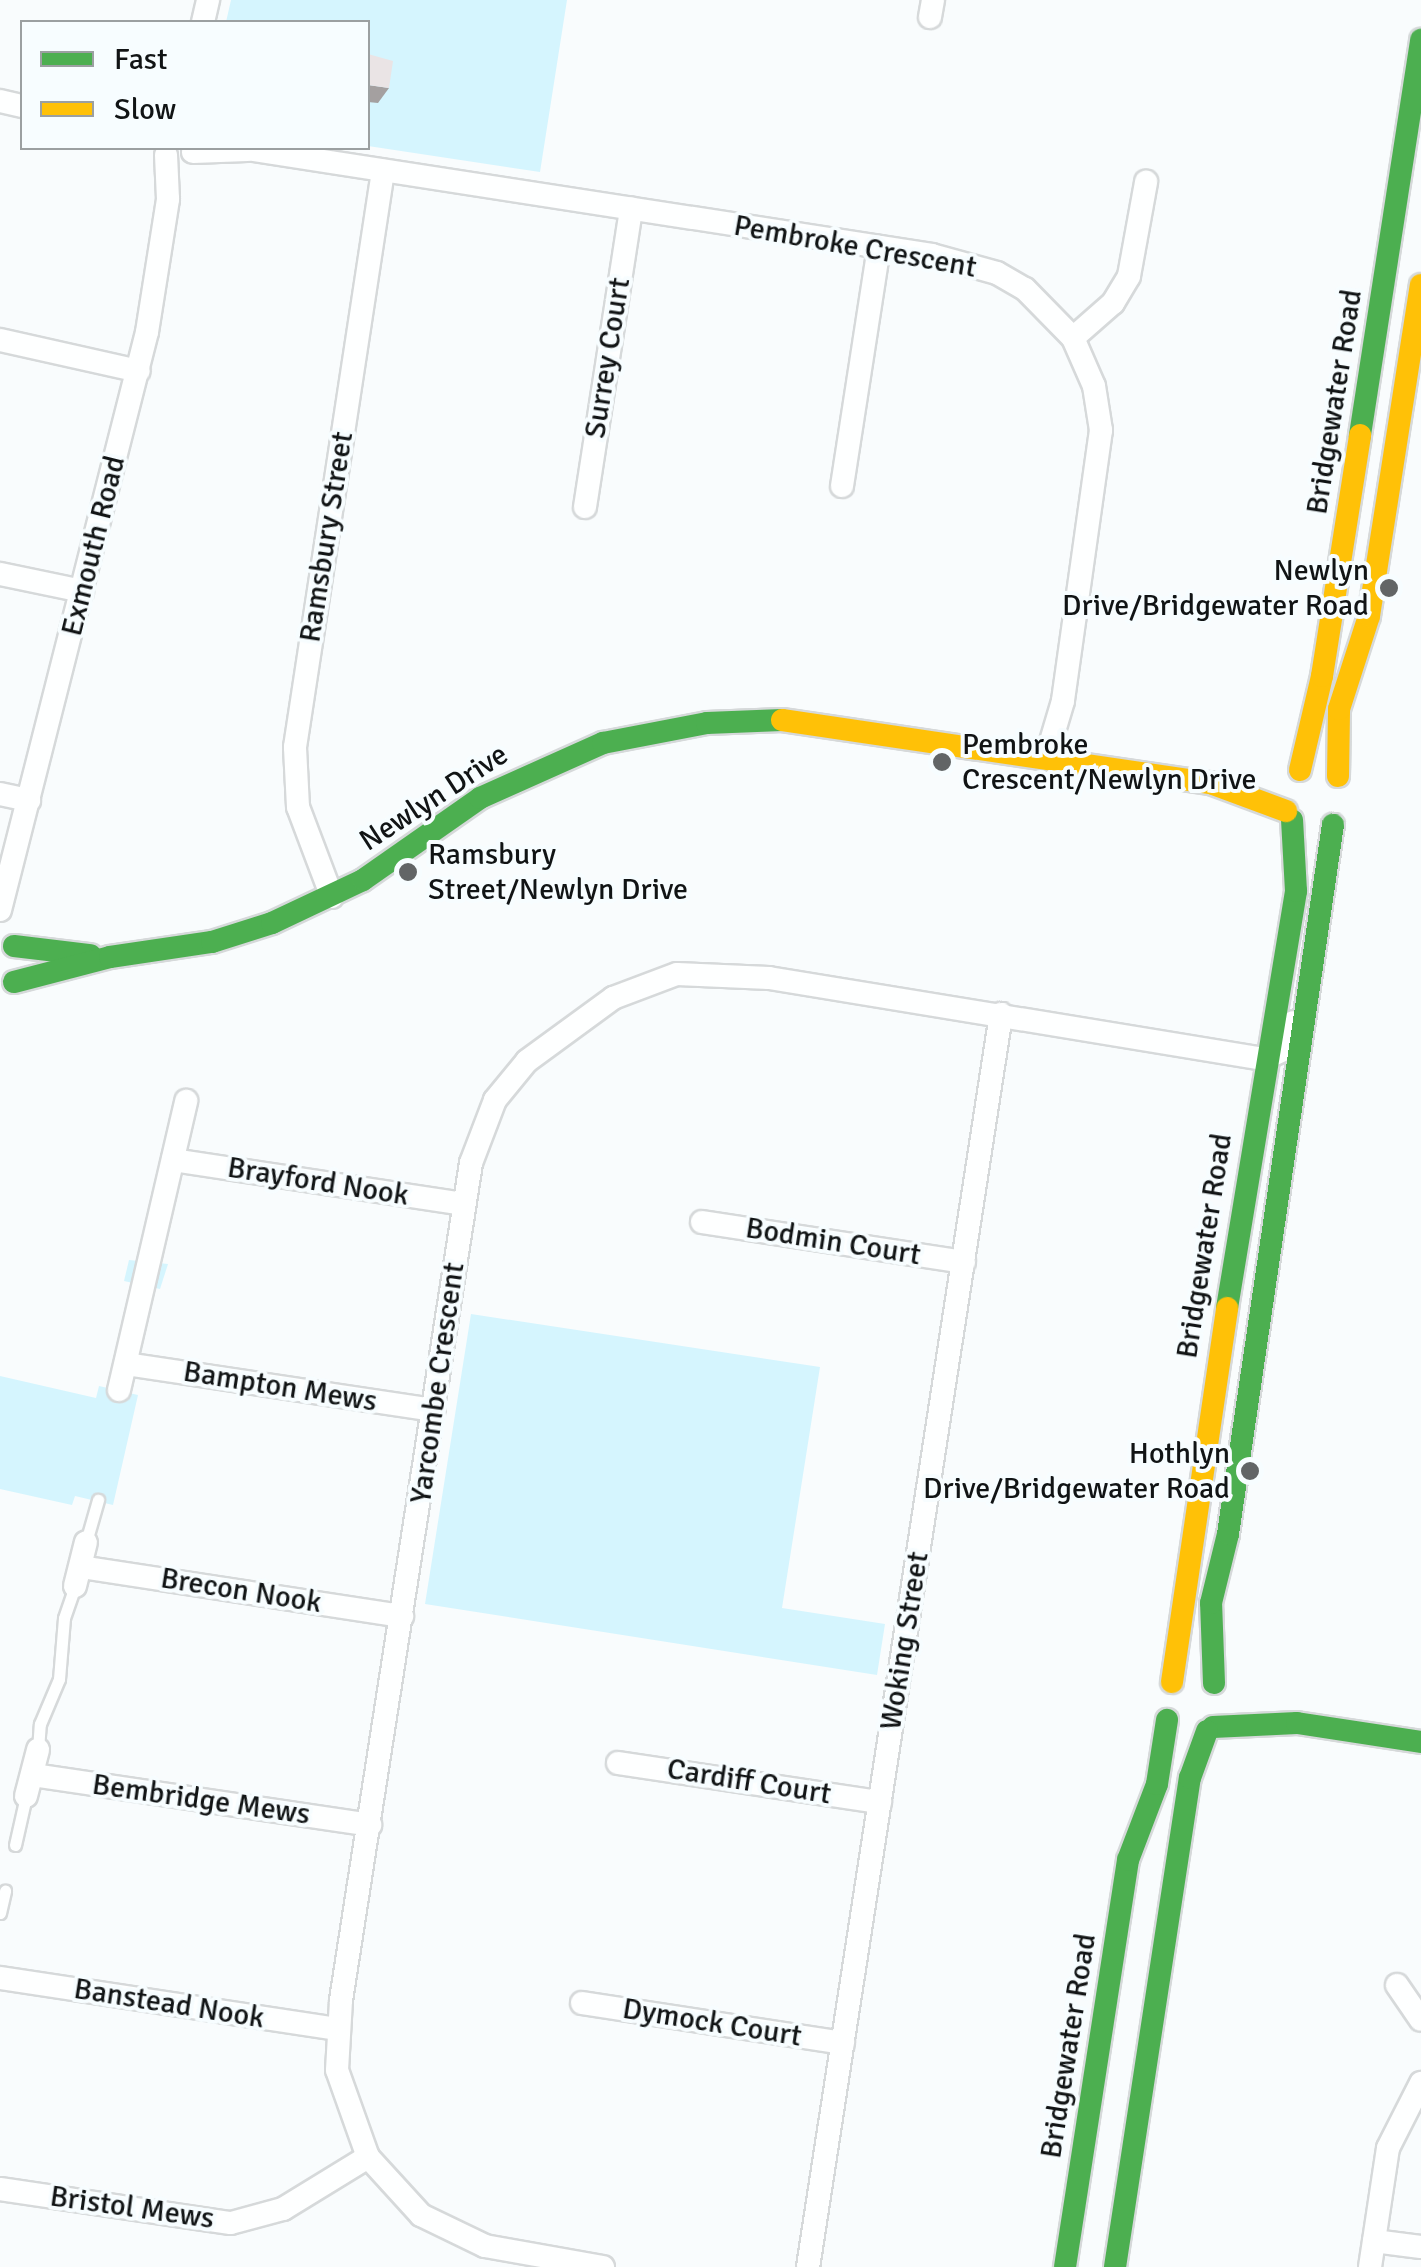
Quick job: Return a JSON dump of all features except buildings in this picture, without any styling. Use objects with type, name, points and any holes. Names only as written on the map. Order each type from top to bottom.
[{"type":"street","name":"Bridgewater Road","points":[[1296,774],[1322,676],[1421,40]]},
{"type":"street","name":"Pembroke Crescent","points":[[180,152],[223,150]]},
{"type":"street","name":"Pembroke Crescent","points":[[250,150],[879,248],[997,273],[1047,308],[1072,338],[1094,386],[1101,449],[1054,759]]},
{"type":"street","name":"Exmouth Road","points":[[8,942],[4,900],[139,371],[168,199],[180,152]]},
{"type":"street","name":"Ramsbury Street","points":[[332,897],[298,807],[295,747],[383,172]]},
{"type":"street","points":[[1072,338],[1113,303],[1129,276],[1146,182]]},
{"type":"street","name":"Surrey Court","points":[[586,507],[631,209]]},
{"type":"street","points":[[842,486],[879,248]]},
{"type":"street","points":[[1115,2267],[1190,1778],[1210,1729],[1218,1690],[1211,1603],[1226,1546],[1334,825],[1348,802],[1338,776],[1338,709],[1369,616],[1414,381],[1421,285]]},
{"type":"street","points":[[0,340],[139,371]]},
{"type":"street","points":[[0,574],[82,591]]},
{"type":"street","name":"Newlyn Drive","points":[[4,989],[110,957],[212,942],[332,897],[508,782],[591,747],[670,728],[816,723],[1213,784],[1289,816]]},
{"type":"street","points":[[1334,825],[1316,830],[1289,816],[1296,774],[1320,767],[1338,776]]},
{"type":"street","name":"Newlyn Drive","points":[[1213,784],[1296,774]]},
{"type":"street","points":[[0,794],[29,800]]},
{"type":"street","name":"Bridgewater Road","points":[[1172,1682],[1268,1030],[1296,892],[1289,816]]},
{"type":"street","points":[[4,989],[20,964],[8,942]]},
{"type":"street","name":"Newlyn Drive","points":[[8,942],[110,957]]},
{"type":"street","points":[[1264,1058],[1289,1044],[1300,980],[1315,958]]},
{"type":"street","name":"Yarcombe Crescent","points":[[603,2267],[503,2251],[446,2230],[400,2197],[368,2157],[340,2090],[337,2029],[476,1142],[511,1078],[612,998],[654,979],[730,973],[1264,1058]]},
{"type":"street","name":"Woking Street","points":[[808,2267],[1001,1014]]},
{"type":"street","name":"Yarcombe Crescent","points":[[1213,1048],[1268,1030]]},
{"type":"street","points":[[120,1390],[186,1101]]},
{"type":"street","name":"Brayford Nook","points":[[172,1160],[464,1204]]},
{"type":"street","name":"Bodmin Court","points":[[702,1222],[964,1262]]},
{"type":"street","name":"Bampton Mews","points":[[126,1364],[434,1410]]},
{"type":"street","points":[[78,1576],[86,1542]]},
{"type":"street","name":"Brecon Nook","points":[[78,1576],[402,1616]]},
{"type":"street","points":[[1297,1723],[1188,1675],[1172,1682],[1162,1700],[1167,1720],[1189,1735],[1210,1729],[1297,1723],[1421,1742]]},
{"type":"street","name":"Bridgewater Road","points":[[1065,2267],[1128,1860],[1157,1784],[1167,1720]]},
{"type":"street","points":[[29,1785],[38,1750]]},
{"type":"street","name":"Cardiff Court","points":[[618,1763],[880,1802]]},
{"type":"street","name":"Bembridge Mews","points":[[29,1785],[370,1825]]},
{"type":"street","name":"Banstead Nook","points":[[0,1978],[337,2029]]},
{"type":"street","points":[[1397,1986],[1421,2020]]},
{"type":"street","name":"Dymock Court","points":[[582,2003],[843,2043]]},
{"type":"street","points":[[1370,2267],[1388,2148],[1421,2083]]},
{"type":"street","name":"Bristol Mews","points":[[0,2189],[231,2222],[282,2209],[368,2157]]},
{"type":"street","points":[[1374,2241],[1421,2247]]},
{"type":"lane","points":[[86,1542],[98,1500]]},
{"type":"lane","points":[[38,1750],[78,1576]]},
{"type":"lane","points":[[15,1845],[29,1785]]},
{"type":"lane","points":[[0,1913],[5,1891]]},
{"type":"shaded area","points":[[231,0],[567,0],[540,172],[370,146],[370,20],[226,20]]},
{"type":"shaded area","points":[[129,1260],[168,1264],[160,1289],[124,1281]]},
{"type":"shaded area","points":[[471,1314],[820,1367],[782,1608],[885,1624],[877,1675],[425,1604]]},
{"type":"shaded area","points":[[0,1376],[96,1398],[99,1386],[138,1395],[113,1505],[75,1496],[72,1505],[0,1489]]},
{"type":"traffic: fast","points":[[1360,435],[1421,40]]},
{"type":"traffic: fast","points":[[14,982],[110,957],[212,942],[272,923],[363,880],[480,798],[603,743],[707,723],[782,720]]},
{"type":"traffic: fast","points":[[1227,1308],[1296,891],[1292,820]]},
{"type":"traffic: fast","points":[[1214,1683],[1211,1603],[1228,1534],[1333,825]]},
{"type":"traffic: fast","points":[[14,946],[90,955]]},
{"type":"traffic: fast","points":[[1065,2267],[1128,1860],[1157,1784],[1167,1720]]},
{"type":"traffic: fast","points":[[1213,1727],[1297,1723],[1421,1742]]},
{"type":"traffic: fast","points":[[1115,2267],[1190,1778],[1207,1731]]},
{"type":"traffic: slow","points":[[1338,776],[1339,709],[1369,616],[1421,285]]},
{"type":"traffic: slow","points":[[1300,770],[1322,676],[1360,435]]},
{"type":"traffic: slow","points":[[782,720],[1213,784],[1286,811]]},
{"type":"traffic: slow","points":[[1172,1682],[1227,1308]]},
{"type":"place","name":"Newlyn Drive/Bridgewater Road","points":[[1389,588]]},
{"type":"place","name":"Pembroke Crescent/Newlyn Drive","points":[[942,762]]},
{"type":"place","name":"Ramsbury Street/Newlyn Drive","points":[[408,872]]},
{"type":"place","name":"Hothlyn Drive/Bridgewater Road","points":[[1250,1471]]}]
